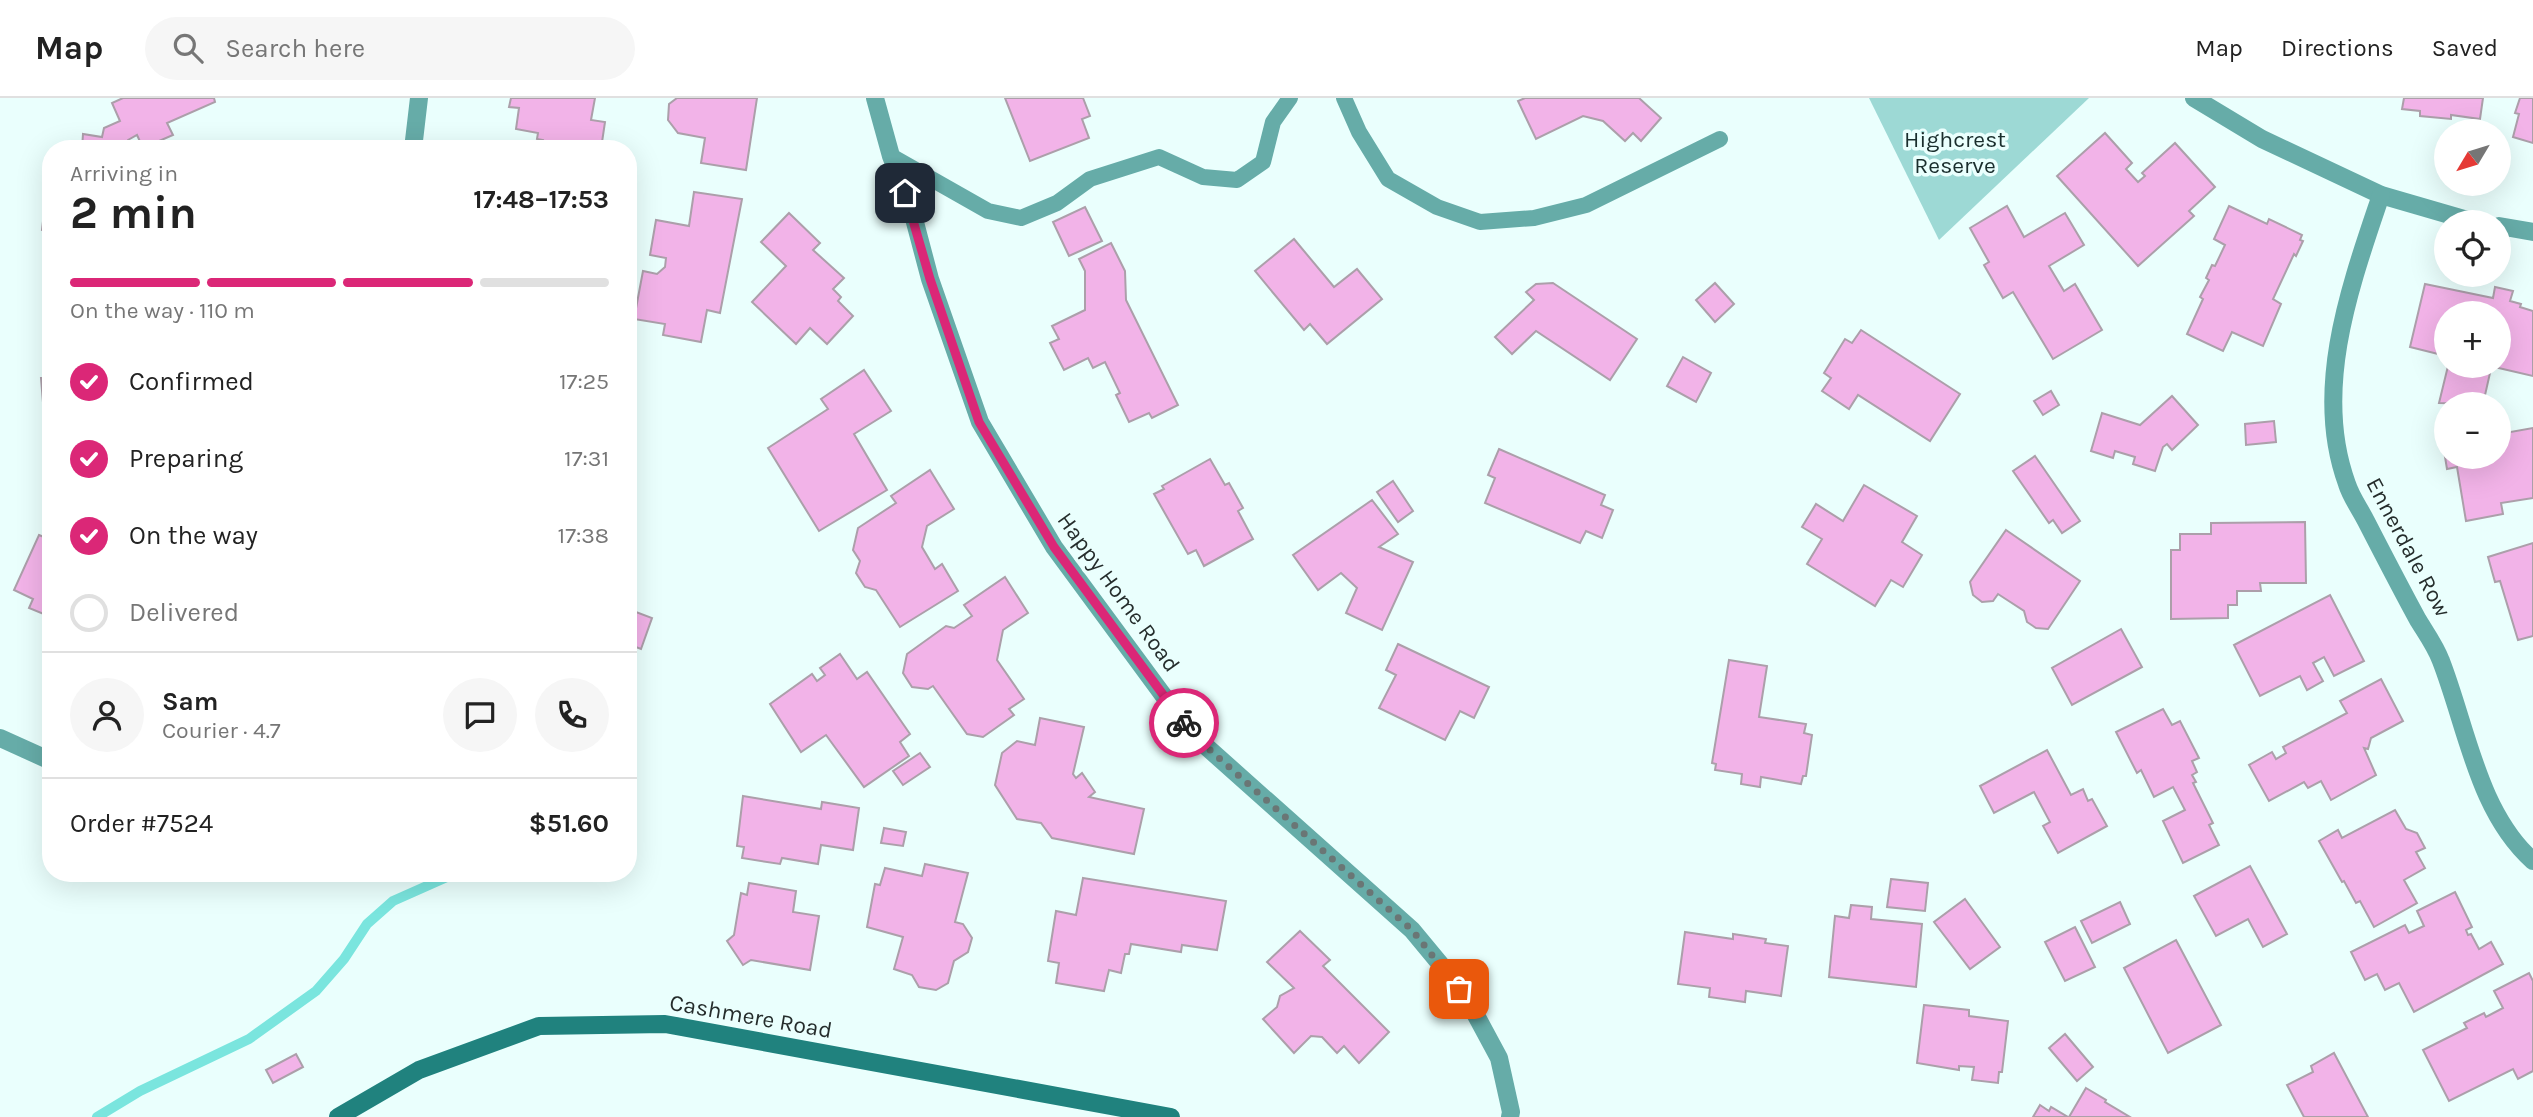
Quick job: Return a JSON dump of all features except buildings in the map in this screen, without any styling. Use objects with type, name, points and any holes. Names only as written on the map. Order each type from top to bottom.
[{"type":"street","points":[[414,140],[419,98]]},
{"type":"street","name":"Happy Home Road","points":[[876,98],[891,156],[912,211],[930,279],[979,422],[1054,547],[1191,733],[1412,930],[1438,961],[1471,1006],[1499,1058],[1510,1117]]},
{"type":"street","points":[[2194,98],[2262,139],[2381,195],[2434,210]]},
{"type":"street","name":"Ennerdale Row","points":[[2381,195],[2351,284],[2334,375],[2334,428],[2339,450],[2347,484],[2440,659],[2492,805],[2518,848],[2533,862]]},
{"type":"street","points":[[2511,228],[2533,232]]},
{"type":"street","points":[[0,738],[42,757]]},
{"type":"street","name":"Cashmere Road","points":[[338,1117],[419,1070],[539,1026],[665,1024],[1171,1117]]},
{"type":"lane","points":[[891,156],[988,211],[1020,218],[1057,203],[1090,179],[1158,156],[1203,177],[1237,180],[1263,162],[1273,122],[1290,98]]},
{"type":"lane","points":[[1344,98],[1359,132],[1388,179],[1437,206],[1480,222],[1534,218],[1586,205],[1720,139]]},
{"type":"green space","name":"Highcrest Reserve","points":[[1869,98],[2089,98],[1939,240]]},
{"type":"waterway","points":[[97,1117],[140,1091],[249,1039],[316,991],[344,959],[367,924],[393,901],[436,882]]},
{"type":"way so far","points":[[1184,723],[1191,733],[1412,930],[1459,989]]},
{"type":"route","points":[[905,193],[930,279],[979,422],[1054,547],[1184,723]]}]
